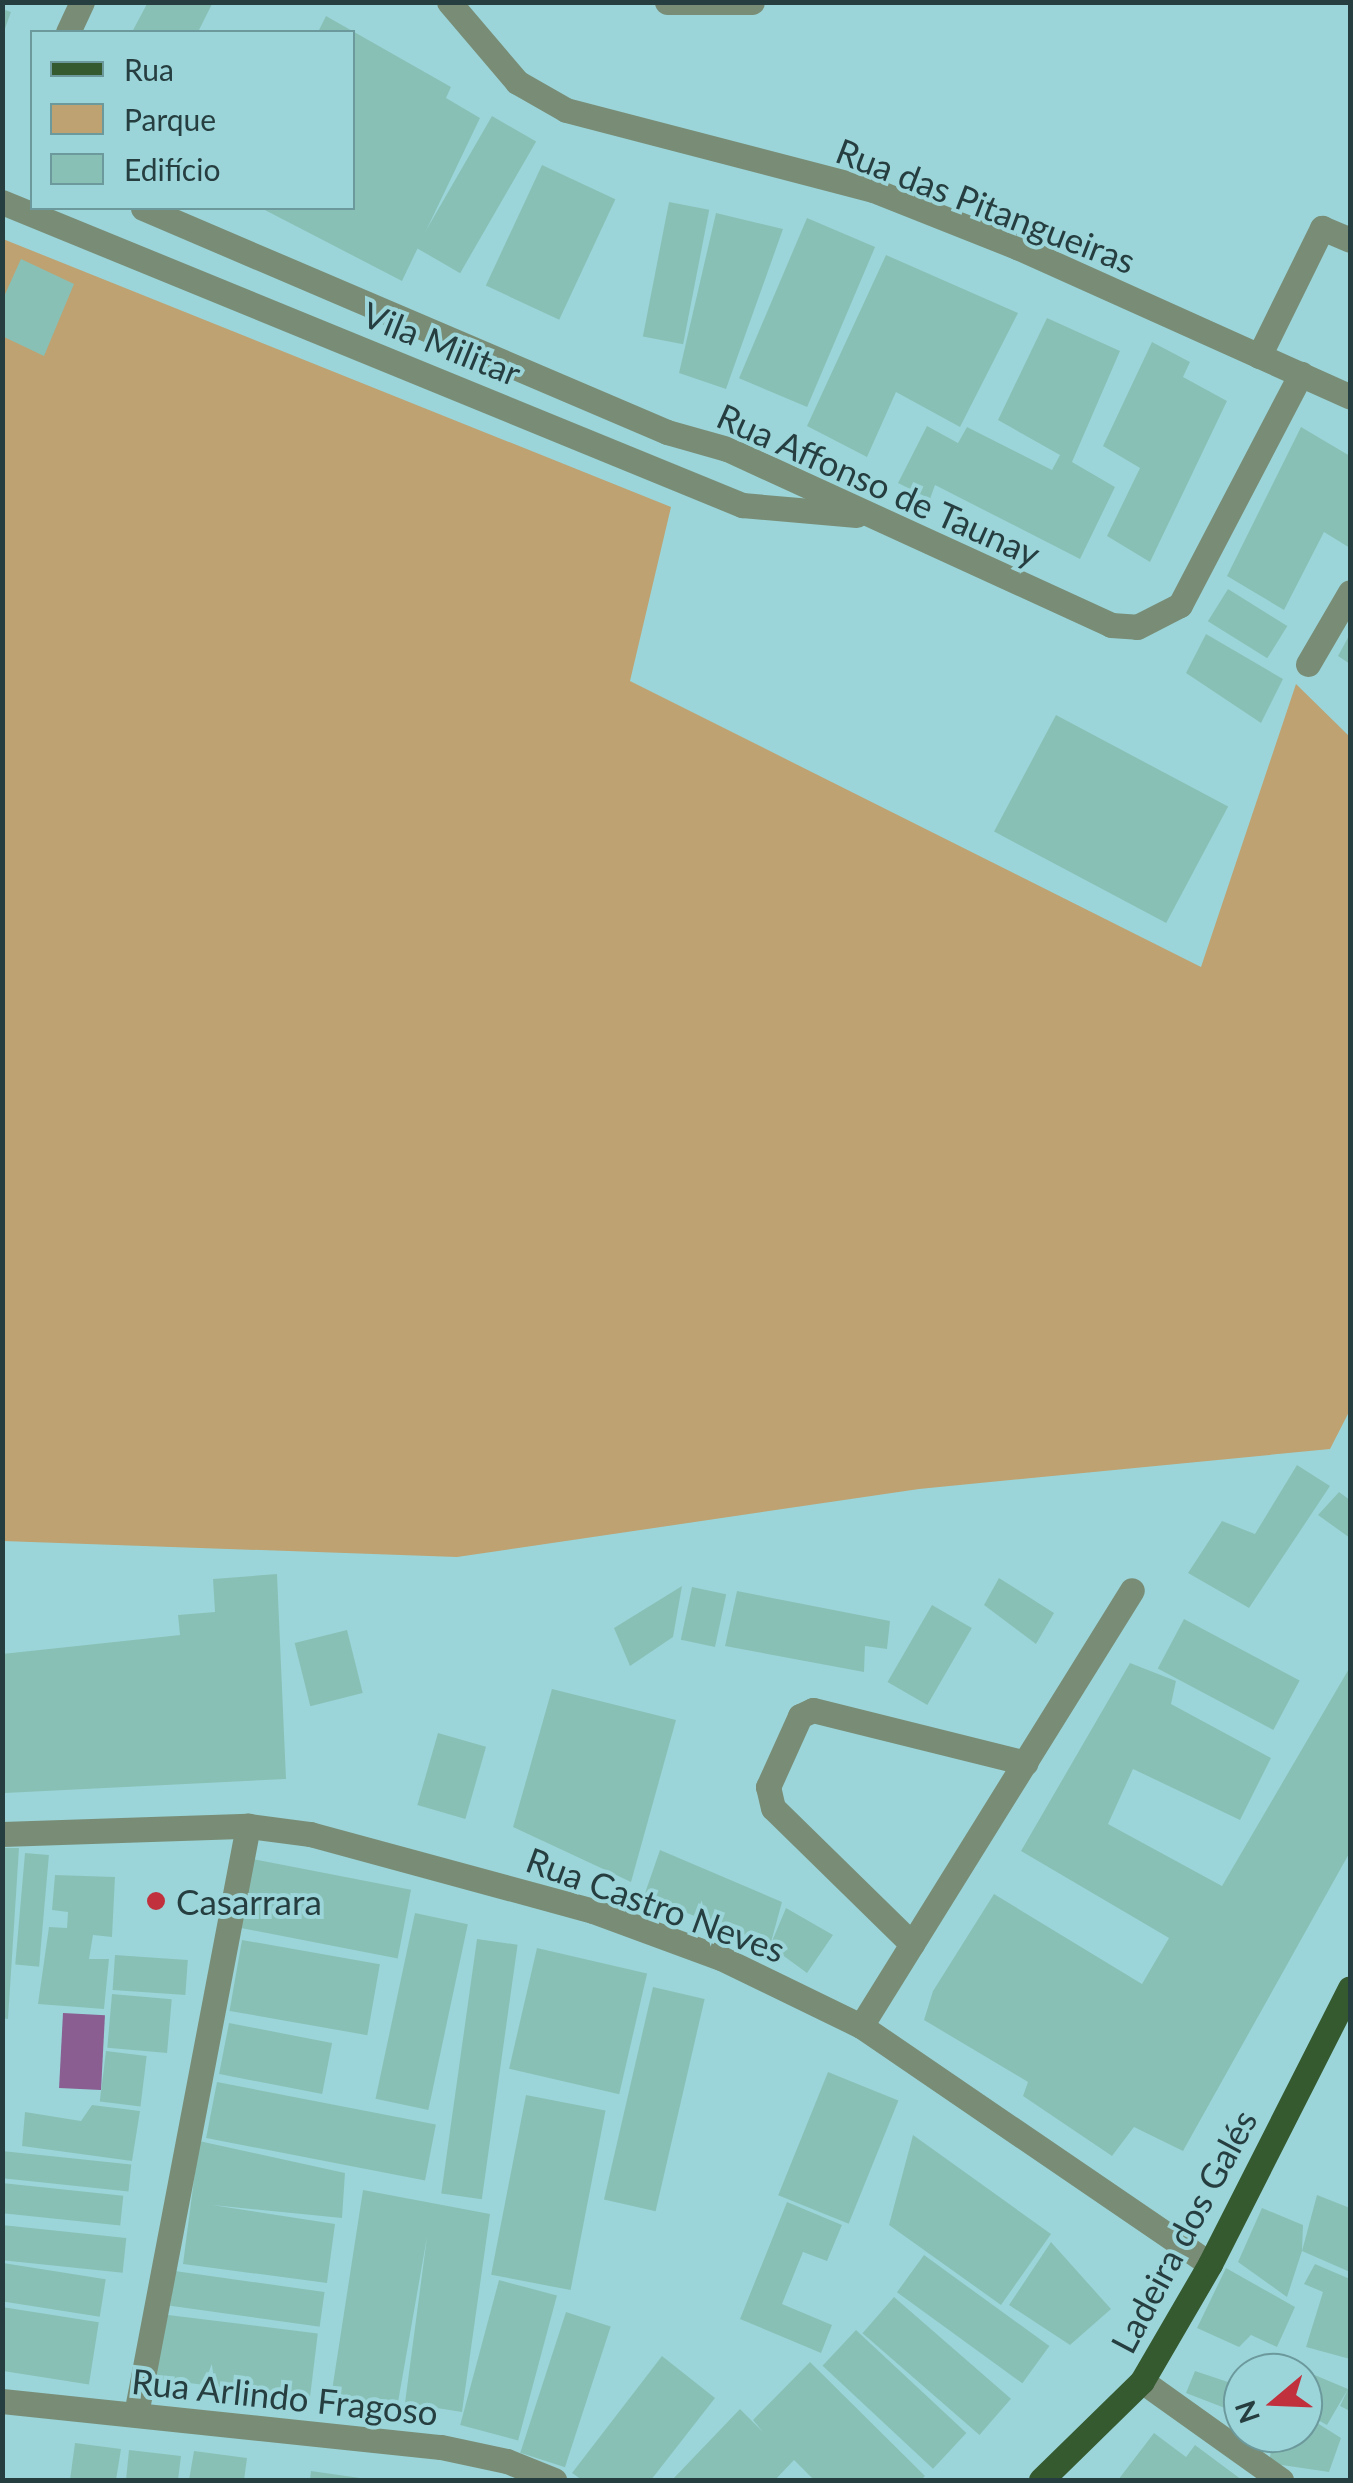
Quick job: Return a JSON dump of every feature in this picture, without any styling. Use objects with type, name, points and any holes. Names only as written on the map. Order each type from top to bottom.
[{"type":"main road","name":"Ladeira dos Galés","points":[[1041,2480],[1142,2381],[1210,2264],[1350,1988]]},
{"type":"street","points":[[69,30],[82,2]]},
{"type":"street","name":"Rua das Pitangueiras","points":[[449,2],[517,82],[566,110],[873,190],[1017,246],[1350,397]]},
{"type":"street","points":[[666,2],[752,2]]},
{"type":"street","name":"Vila Militar","points":[[2,202],[742,505],[863,516]]},
{"type":"street","name":"Rua Affonso de Taunay","points":[[148,210],[668,432],[727,449],[863,516],[1111,625],[1161,620],[1180,605],[1301,374]]},
{"type":"street","points":[[1260,356],[1322,228],[1350,240]]},
{"type":"street","points":[[1308,664],[1350,592]]},
{"type":"street","points":[[861,2026],[1132,1590]]},
{"type":"street","points":[[912,1944],[772,1808],[768,1788],[800,1716],[812,1710],[1025,1762]]},
{"type":"street","points":[[136,2414],[248,1826]]},
{"type":"street","name":"Rua Castro Neves","points":[[2,1834],[248,1826],[417,1859],[593,1911],[722,1958],[861,2026],[1210,2264]]},
{"type":"street","points":[[1142,2381],[1281,2480]]},
{"type":"street","name":"Rua Arlindo Fragoso","points":[[2,2402],[440,2447],[507,2461],[554,2480]]},
{"type":"green space","points":[[3,239],[671,507],[630,681],[1201,967],[1296,684],[1350,737],[1350,1410],[1330,1449],[919,1489],[457,1557],[3,1541]]},
{"type":"shaded area","points":[[63,2013],[105,2015],[101,2090],[59,2088]]},
{"type":"building","points":[[148,2],[213,2],[199,30],[133,30]]},
{"type":"building","points":[[2,9],[11,12],[3,34],[2,34]]},
{"type":"building","points":[[326,16],[351,30],[319,30]]},
{"type":"building","points":[[355,32],[451,87],[446,98],[480,118],[402,281],[265,210],[355,210]]},
{"type":"building","points":[[492,116],[536,142],[460,273],[416,248]]},
{"type":"building","points":[[542,165],[615,199],[559,320],[486,286]]},
{"type":"building","points":[[669,202],[709,210],[683,344],[643,336]]},
{"type":"building","points":[[716,213],[783,229],[726,389],[679,373]]},
{"type":"building","points":[[807,218],[875,247],[807,407],[739,378]]},
{"type":"building","points":[[886,255],[1018,313],[960,427],[896,392],[867,457],[807,426]]},
{"type":"building","points":[[21,259],[74,284],[44,356],[2,336],[2,301]]},
{"type":"building","points":[[1047,318],[1120,351],[1072,462],[1115,487],[1080,559],[935,485],[930,499],[898,483],[927,426],[958,443],[967,427],[1052,470],[1060,455],[998,420]]},
{"type":"building","points":[[1152,342],[1190,362],[1183,377],[1227,401],[1150,562],[1107,536],[1140,468],[1103,446]]},
{"type":"building","points":[[1301,427],[1350,456],[1350,548],[1324,532],[1284,610],[1227,576]]},
{"type":"building","points":[[1228,589],[1287,626],[1267,658],[1208,621]]},
{"type":"building","points":[[1206,634],[1283,679],[1261,723],[1186,673]]},
{"type":"building","points":[[1350,634],[1350,664],[1338,656]]},
{"type":"building","points":[[1056,715],[1228,807],[1166,923],[994,832]]},
{"type":"building","points":[[1297,1465],[1330,1486],[1249,1608],[1188,1573],[1222,1521],[1255,1534]]},
{"type":"building","points":[[1339,1492],[1350,1500],[1350,1538],[1318,1515]]},
{"type":"building","points":[[277,1574],[286,1779],[5,1793],[2,1654],[180,1635],[178,1615],[215,1612],[213,1579]]},
{"type":"building","points":[[999,1578],[1054,1613],[1036,1644],[984,1605]]},
{"type":"building","points":[[682,1586],[673,1637],[630,1666],[614,1628]]},
{"type":"building","points":[[692,1587],[726,1594],[715,1647],[681,1640]]},
{"type":"building","points":[[737,1591],[890,1621],[887,1649],[865,1646],[864,1672],[725,1646]]},
{"type":"building","points":[[932,1605],[972,1628],[927,1705],[888,1682]]},
{"type":"building","points":[[1184,1619],[1300,1681],[1273,1730],[1158,1668]]},
{"type":"building","points":[[347,1630],[363,1693],[310,1706],[295,1643]]},
{"type":"building","points":[[1130,1663],[1176,1681],[1171,1704],[1271,1758],[1240,1820],[1133,1769],[1108,1824],[1222,1886],[1350,1667],[1350,1852],[1183,2151],[1134,2127],[1112,2156],[1023,2096],[1028,2082],[924,2020],[933,1991],[994,1894],[1142,1984],[1169,1938],[1021,1851]]},
{"type":"building","points":[[552,1689],[676,1720],[631,1882],[513,1827]]},
{"type":"building","points":[[438,1733],[486,1747],[465,1819],[417,1805]]},
{"type":"building","points":[[2,1848],[19,1848],[8,2019],[2,2018]]},
{"type":"building","points":[[660,1850],[782,1902],[770,1946],[644,1896]]},
{"type":"building","points":[[25,1853],[49,1855],[39,1967],[15,1965]]},
{"type":"building","points":[[253,1859],[411,1890],[398,1958],[240,1928]]},
{"type":"building","points":[[55,1875],[115,1877],[112,1937],[93,1935],[89,1959],[109,1959],[104,2009],[38,2004],[49,1927],[67,1928],[68,1912],[52,1910]]},
{"type":"building","points":[[786,1908],[833,1935],[807,1973],[770,1946]]},
{"type":"building","points":[[415,1913],[468,1924],[428,2110],[375,2099]]},
{"type":"building","points":[[477,1939],[518,1945],[482,2199],[441,2193]]},
{"type":"building","points":[[242,1940],[380,1964],[367,2035],[229,2011]]},
{"type":"building","points":[[537,1948],[647,1973],[619,2094],[509,2069]]},
{"type":"building","points":[[115,1955],[188,1960],[185,1995],[113,1990]]},
{"type":"building","points":[[653,1987],[705,1999],[656,2211],[604,2199]]},
{"type":"building","points":[[112,1994],[172,1999],[167,2053],[107,2048]]},
{"type":"building","points":[[229,2023],[332,2043],[322,2094],[219,2074]]},
{"type":"building","points":[[106,2051],[147,2056],[140,2107],[100,2102]]},
{"type":"building","points":[[828,2072],[898,2100],[849,2224],[778,2195]]},
{"type":"building","points":[[217,2082],[436,2125],[425,2181],[206,2138]]},
{"type":"building","points":[[526,2095],[606,2110],[571,2290],[491,2275]]},
{"type":"building","points":[[92,2105],[140,2111],[132,2161],[22,2146],[25,2112],[81,2121]]},
{"type":"building","points":[[913,2135],[1051,2234],[1001,2305],[889,2225]]},
{"type":"building","points":[[199,2141],[345,2173],[342,2218],[212,2205],[335,2224],[327,2283],[183,2264]]},
{"type":"building","points":[[2,2151],[131,2165],[128,2191],[2,2178]]},
{"type":"building","points":[[2,2183],[123,2196],[120,2226],[2,2213]]},
{"type":"building","points":[[363,2190],[490,2214],[462,2412],[405,2403],[427,2237],[397,2408],[331,2397]]},
{"type":"building","points":[[1317,2195],[1350,2208],[1350,2272],[1302,2251]]},
{"type":"building","points":[[787,2202],[842,2225],[827,2261],[803,2252],[782,2304],[832,2325],[821,2353],[740,2319]]},
{"type":"building","points":[[1262,2208],[1303,2225],[1302,2251],[1287,2297],[1238,2262]]},
{"type":"building","points":[[2,2225],[126,2238],[123,2273],[2,2260]]},
{"type":"building","points":[[1051,2242],[1111,2309],[1070,2345],[1009,2305]]},
{"type":"building","points":[[924,2255],[1049,2346],[1022,2383],[897,2292]]},
{"type":"building","points":[[3,2263],[106,2279],[100,2317],[2,2301]]},
{"type":"building","points":[[1315,2264],[1350,2279],[1350,2359],[1306,2347],[1323,2292],[1304,2284]]},
{"type":"building","points":[[1226,2268],[1295,2307],[1277,2347],[1251,2335],[1239,2347],[1197,2328]]},
{"type":"building","points":[[175,2271],[325,2292],[320,2327],[170,2306]]},
{"type":"building","points":[[499,2280],[557,2296],[518,2440],[460,2425]]},
{"type":"building","points":[[894,2297],[1011,2399],[979,2435],[863,2333]]},
{"type":"building","points":[[2,2307],[99,2322],[89,2385],[2,2371]]},
{"type":"building","points":[[566,2312],[611,2327],[565,2467],[520,2453]]},
{"type":"building","points":[[160,2314],[318,2333],[310,2398],[152,2379]]},
{"type":"building","points":[[856,2330],[966,2433],[933,2469],[823,2366]]},
{"type":"building","points":[[662,2356],[715,2398],[651,2480],[582,2480],[572,2473]]},
{"type":"building","points":[[810,2362],[925,2476],[921,2480],[814,2480],[794,2460],[775,2480],[672,2480],[740,2409],[763,2432],[753,2420]]},
{"type":"building","points":[[1195,2371],[1223,2380],[1223,2407],[1186,2393]]},
{"type":"building","points":[[1323,2379],[1348,2389],[1327,2425],[1323,2423]]},
{"type":"building","points":[[1350,2384],[1350,2411],[1340,2406]]},
{"type":"building","points":[[1323,2427],[1341,2438],[1329,2472],[1269,2463],[1271,2453],[1323,2453]]},
{"type":"building","points":[[1154,2433],[1186,2457],[1195,2445],[1242,2480],[1118,2480]]},
{"type":"building","points":[[75,2443],[121,2449],[116,2480],[70,2480]]},
{"type":"building","points":[[129,2450],[181,2456],[178,2480],[126,2480]]},
{"type":"building","points":[[194,2451],[247,2458],[244,2480],[189,2480]]},
{"type":"building","points":[[311,2471],[360,2478],[310,2480]]},
{"type":"place","name":"Casarrara","points":[[156,1901]]}]
